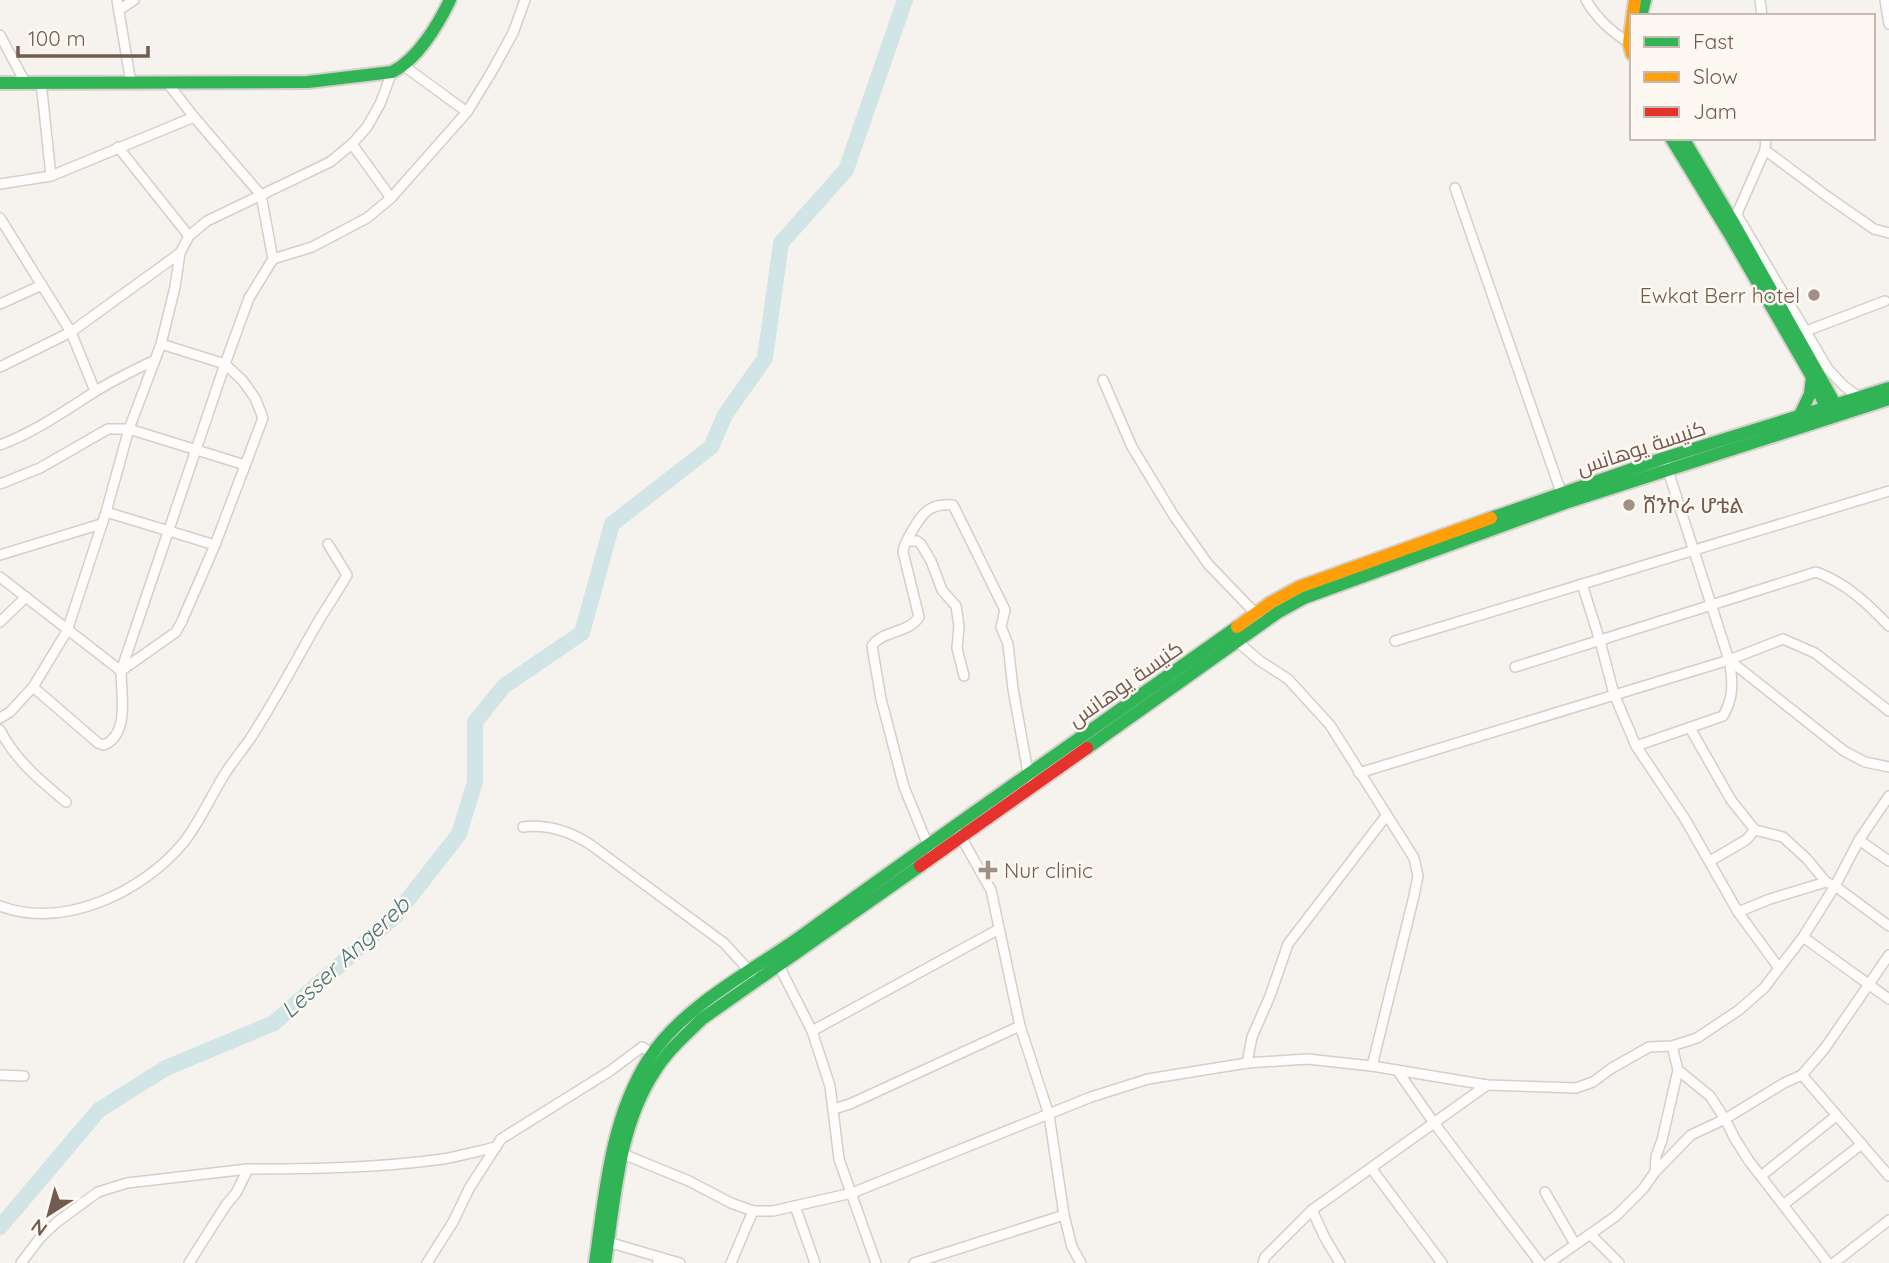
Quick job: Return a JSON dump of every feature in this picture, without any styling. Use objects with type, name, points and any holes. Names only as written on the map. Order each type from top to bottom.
[{"type":"street","points":[[131,82],[118,5],[134,0]]},
{"type":"street","points":[[0,718],[10,712],[33,687],[67,631],[106,512],[129,429],[161,344],[180,253],[189,236],[208,221],[330,162],[352,144],[367,127],[398,69],[439,21],[450,0]]},
{"type":"street","points":[[33,687],[91,738],[104,745],[115,738],[122,721],[121,671],[249,298],[273,259],[313,247],[367,218],[391,198],[467,111],[513,33],[523,0]]},
{"type":"street","points":[[1586,0],[1607,28],[1630,48]]},
{"type":"street","points":[[1885,0],[1889,24]]},
{"type":"street","points":[[0,34],[25,82]]},
{"type":"street","points":[[0,83],[308,82],[398,69],[467,111]]},
{"type":"street","points":[[166,81],[261,195],[273,259]]},
{"type":"street","points":[[41,82],[51,176]]},
{"type":"street","points":[[0,184],[51,176],[194,117]]},
{"type":"street","points":[[1672,140],[1733,223],[1828,369],[1859,397]]},
{"type":"street","points":[[1684,140],[1733,223],[1833,411]]},
{"type":"street","points":[[1733,223],[1765,150],[1766,140]]},
{"type":"street","points":[[352,144],[391,198]]},
{"type":"street","points":[[118,147],[189,236]]},
{"type":"street","points":[[1765,150],[1874,229],[1889,233]]},
{"type":"street","points":[[1455,188],[1563,498]]},
{"type":"street","points":[[0,218],[71,332],[95,391]]},
{"type":"street","points":[[1733,223],[1812,377],[1833,411]]},
{"type":"street","points":[[0,367],[71,332],[180,253]]},
{"type":"street","points":[[0,304],[42,285]]},
{"type":"street","points":[[1805,331],[1885,301]]},
{"type":"street","points":[[121,671],[176,632],[215,545],[263,418],[243,381],[225,364],[161,344]]},
{"type":"street","points":[[0,445],[47,424],[95,391],[155,360]]},
{"type":"street","points":[[1799,417],[1810,394],[1812,377]]},
{"type":"street","points":[[1103,380],[1132,447],[1174,516],[1208,564],[1259,619]]},
{"type":"street","name":"كنيسة يوهانس","points":[[1666,464],[1799,417],[1833,411],[1859,397],[1889,388]]},
{"type":"street","points":[[595,1263],[617,1152],[655,1070],[658,1057],[676,1045],[702,1019],[754,976],[933,857],[957,832],[1232,637],[1259,619],[1304,598],[1563,498],[1833,411],[1889,399]]},
{"type":"street","points":[[0,484],[40,468],[108,429],[129,429],[245,465]]},
{"type":"street","points":[[1636,746],[1723,716],[1731,704],[1733,679],[1729,660],[1666,464]]},
{"type":"street","points":[[1395,641],[1889,491]]},
{"type":"street","points":[[933,857],[904,787],[881,699],[872,646],[875,641],[908,628],[919,617],[903,552],[920,516],[940,504],[953,505],[1006,610],[1001,627],[1007,644],[1030,780]]},
{"type":"street","points":[[106,512],[215,545]]},
{"type":"street","points":[[0,555],[101,524]]},
{"type":"street","points":[[907,541],[921,544],[942,590],[956,606],[959,616],[957,648],[964,676]]},
{"type":"street","points":[[0,906],[14,911],[46,914],[64,912],[105,900],[139,883],[185,841],[347,575],[328,544]]},
{"type":"street","points":[[1515,667],[1816,572],[1850,589],[1889,626]]},
{"type":"street","points":[[0,577],[121,671]]},
{"type":"street","points":[[1582,584],[1614,694],[1636,746],[1685,819],[1738,912],[1779,968]]},
{"type":"street","points":[[0,622],[26,597]]},
{"type":"street","points":[[1232,637],[1287,679],[1330,725],[1413,858],[1418,876],[1373,1066]]},
{"type":"street","points":[[1359,773],[1729,660],[1783,639],[1815,653],[1889,711]]},
{"type":"street","points":[[1729,660],[1844,751],[1865,762],[1889,767]]},
{"type":"street","points":[[1690,728],[1731,800],[1755,830],[1783,837],[1831,884],[1889,926]]},
{"type":"street","points":[[0,730],[8,746],[35,777],[66,802]]},
{"type":"street","points":[[617,1152],[753,1211],[773,1211],[852,1193],[1091,1097],[1148,1079],[1247,1063],[1307,1059],[1373,1066],[1487,1085],[1576,1088],[1593,1082],[1612,1068],[1649,1048],[1672,1046],[1697,1038],[1739,1010],[1764,988],[1803,937],[1831,884],[1889,796]]},
{"type":"street","points":[[1247,1063],[1252,1037],[1288,944],[1386,816]]},
{"type":"street","points":[[523,827],[543,827],[573,834],[724,943],[754,976]]},
{"type":"street","points":[[1710,861],[1746,840],[1755,830]]},
{"type":"street","points":[[777,961],[927,845],[957,832]]},
{"type":"street","points":[[957,832],[991,890],[1020,1026],[1049,1115],[1064,1214],[1072,1247],[1081,1263]]},
{"type":"street","points":[[1859,839],[1889,861]]},
{"type":"street","points":[[1738,912],[1770,899],[1831,884]]},
{"type":"street","points":[[812,1031],[999,929]]},
{"type":"street","points":[[1803,937],[1889,999]]},
{"type":"street","points":[[1549,1263],[1616,1216],[1691,1135],[1726,1119],[1802,1075],[1825,1048],[1889,955]]},
{"type":"street","points":[[777,961],[812,1031],[830,1086],[839,1159],[876,1263]]},
{"type":"street","points":[[834,1109],[1020,1026]]},
{"type":"street","points":[[1655,1172],[1656,1156],[1678,1070],[1672,1046]]},
{"type":"street","points":[[427,1263],[501,1139],[610,1071],[642,1047],[658,1057]]},
{"type":"street","points":[[1398,1070],[1434,1123],[1540,1263]]},
{"type":"street","points":[[1678,1070],[1710,1096],[1761,1176],[1828,1263]]},
{"type":"street","points":[[0,1075],[24,1076]]},
{"type":"street","points":[[1802,1075],[1889,1176]]},
{"type":"street","points":[[1266,1261],[1312,1210],[1487,1085]]},
{"type":"street","points":[[1761,1176],[1836,1116]]},
{"type":"street","points":[[1783,1205],[1862,1144]]},
{"type":"street","points":[[21,1263],[40,1238],[57,1222],[98,1192],[127,1184],[248,1169],[318,1170],[443,1159],[496,1147]]},
{"type":"street","points":[[605,1263],[617,1152]]},
{"type":"street","points":[[1371,1168],[1442,1263]]},
{"type":"street","points":[[189,1263],[236,1193],[248,1169]]},
{"type":"street","points":[[1545,1192],[1575,1244]]},
{"type":"street","points":[[795,1206],[815,1263]]},
{"type":"street","points":[[1312,1210],[1340,1263]]},
{"type":"street","points":[[731,1263],[753,1211]]},
{"type":"street","points":[[914,1263],[1064,1214]]},
{"type":"street","points":[[1834,1263],[1889,1220]]},
{"type":"street","points":[[1590,1234],[1619,1263]]},
{"type":"street","points":[[608,1242],[658,1260],[680,1263]]},
{"type":"waterway","name":"Lesser Angereb","points":[[0,1227],[99,1110],[166,1068],[274,1023],[395,916],[459,834],[475,782],[475,722],[504,686],[582,633],[612,524],[711,447],[725,415],[765,358],[781,243],[846,170],[905,0]]},
{"type":"traffic: fast","points":[[0,83],[308,82],[392,72],[418,51],[450,0]]},
{"type":"traffic: fast","points":[[1642,14],[1645,0]]},
{"type":"traffic: fast","points":[[1672,140],[1812,377],[1829,414]]},
{"type":"traffic: fast","points":[[1684,140],[1839,411]]},
{"type":"traffic: fast","points":[[1799,417],[1810,394],[1812,377]]},
{"type":"traffic: fast","points":[[1491,518],[1664,458],[1889,388]]},
{"type":"traffic: fast","points":[[1087,748],[1277,613],[1304,598],[1565,503],[1889,399]]},
{"type":"traffic: fast","points":[[595,1263],[606,1184],[625,1107],[648,1060],[680,1022],[720,990],[804,934],[1237,627]]},
{"type":"traffic: fast","points":[[605,1263],[615,1189],[626,1139],[643,1093],[665,1057],[702,1019],[920,866]]},
{"type":"traffic: slow","points":[[1633,14],[1635,0]]},
{"type":"traffic: slow","points":[[1630,36],[1630,47]]},
{"type":"traffic: slow","points":[[1237,627],[1270,603],[1299,587],[1491,518]]},
{"type":"traffic: jam","points":[[920,866],[1087,748]]},
{"type":"place","name":"Ewkat Berr hotel","points":[[1814,295]]},
{"type":"place","name":"ሸንኮራ ሆቴል","points":[[1629,505]]},
{"type":"place","name":"Nur clinic","points":[[988,870]]}]
